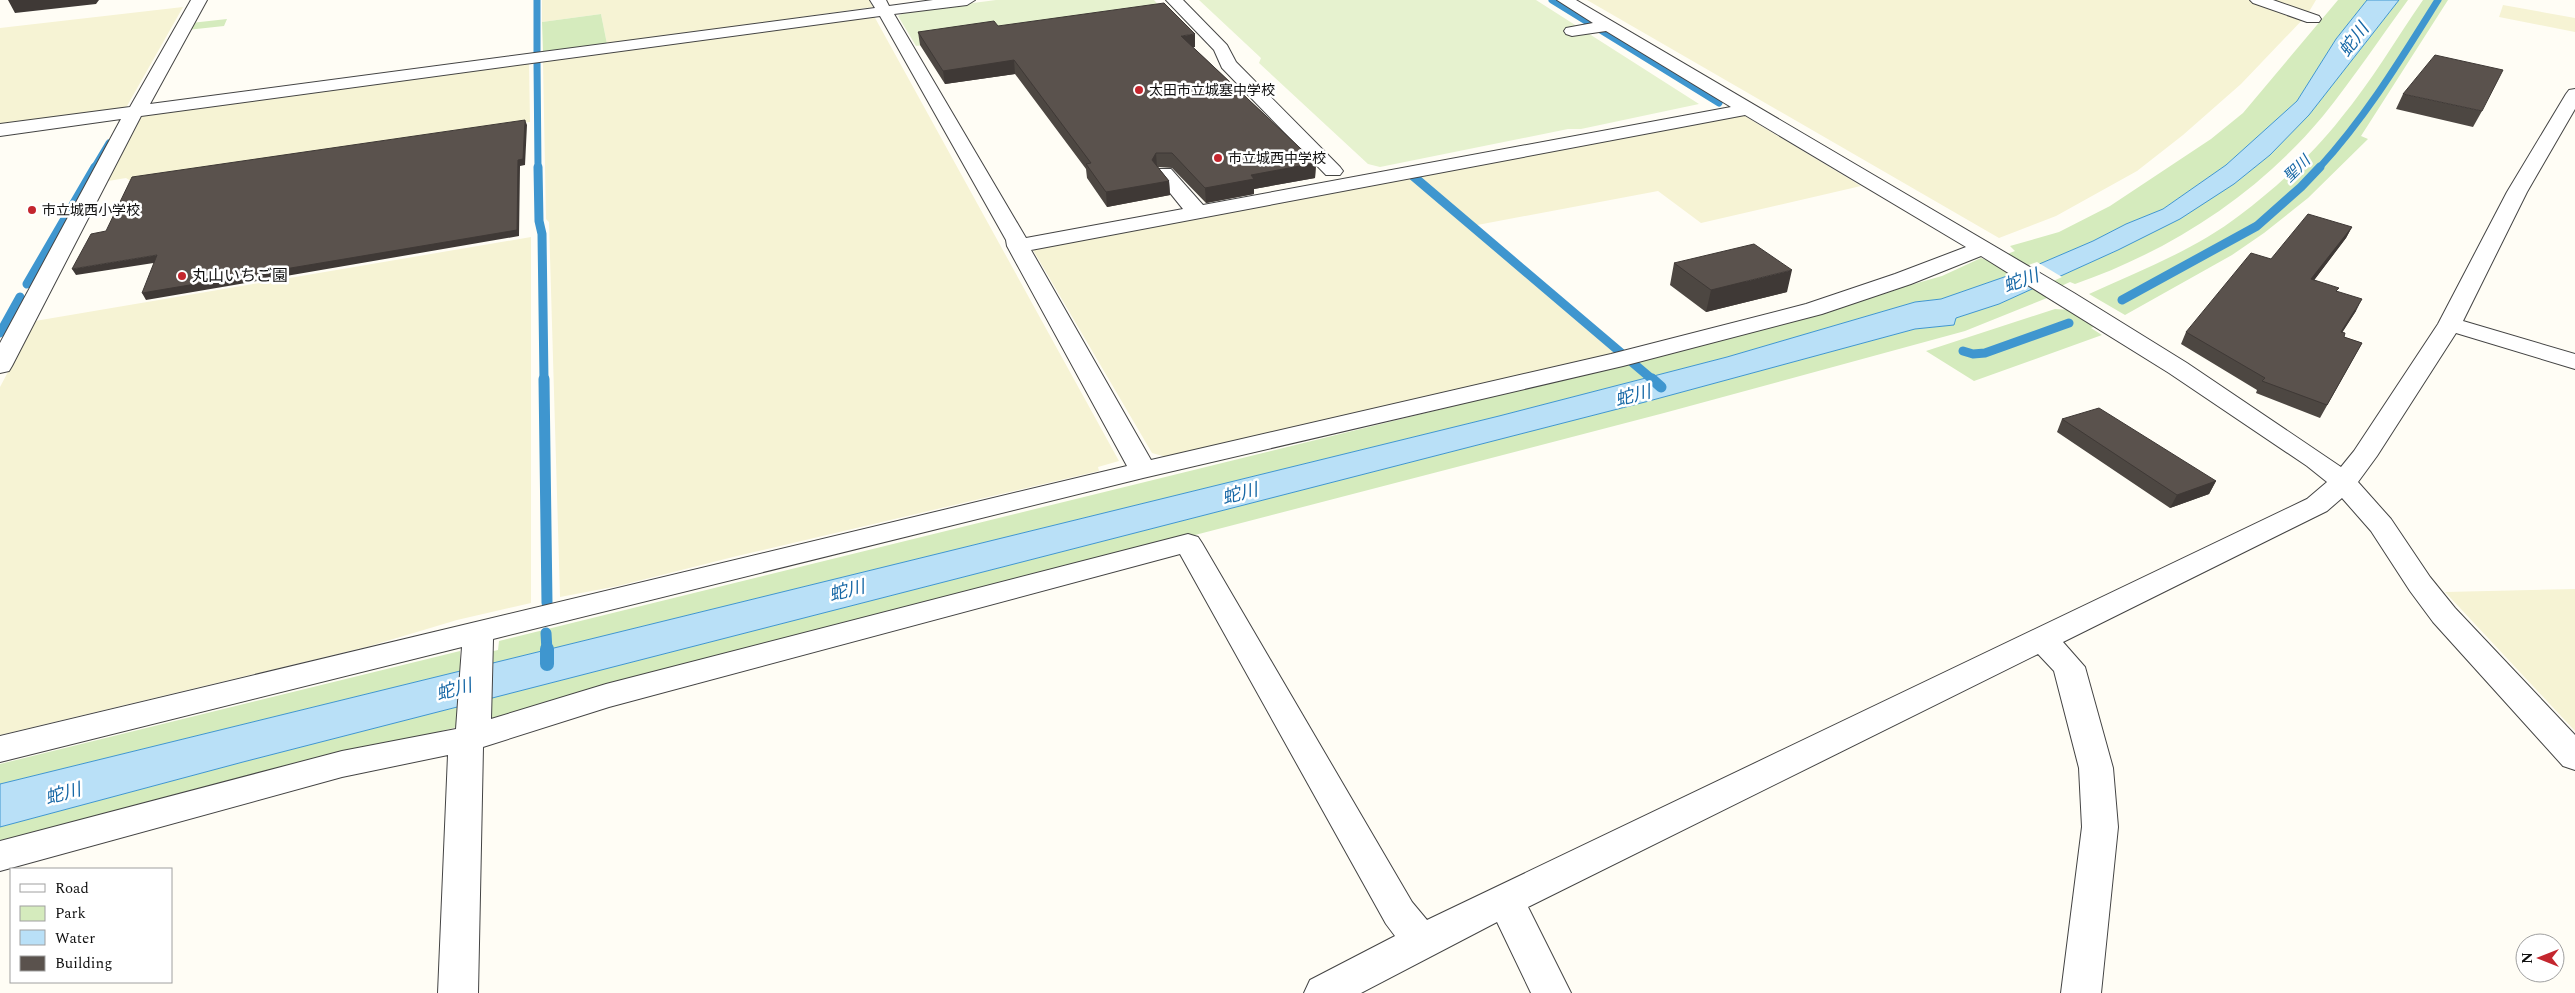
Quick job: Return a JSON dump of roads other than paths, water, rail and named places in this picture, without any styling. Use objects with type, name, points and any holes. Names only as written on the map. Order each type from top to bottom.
[{"type":"street","points":[[0,366],[135,112],[199,0]]},
{"type":"street","points":[[186,22],[211,0]]},
{"type":"street","points":[[0,130],[881,6],[966,0]]},
{"type":"street","points":[[1174,0],[1221,48],[1228,64],[1333,171]]},
{"type":"street","points":[[1565,0],[1592,28],[1747,109],[2058,293],[2194,379],[2316,460],[2343,482],[2381,525],[2420,584],[2444,615],[2575,757]]},
{"type":"street","points":[[2258,0],[2313,19]]},
{"type":"street","points":[[881,6],[1018,243],[1143,470]]},
{"type":"street","points":[[1324,993],[1421,941],[2043,640],[2317,505],[2343,482],[2364,456],[2450,324],[2517,192],[2575,94]]},
{"type":"street","points":[[1018,243],[1200,212],[1747,109]]},
{"type":"street","points":[[1164,173],[1190,205],[1200,212]]},
{"type":"street","points":[[0,748],[477,636],[1143,470],[1614,361],[1814,309],[1987,251]]},
{"type":"street","points":[[2450,324],[2575,362]]},
{"type":"street","points":[[0,856],[342,764],[1188,543],[1399,914],[1421,941]]},
{"type":"street","points":[[458,993],[470,732],[477,636]]},
{"type":"street","points":[[2043,640],[2068,667],[2096,768],[2100,827],[2081,993]]},
{"type":"street","points":[[1506,901],[1550,993]]},
{"type":"water","name":"蛇川","points":[[2367,0],[2399,0],[2309,115],[2270,155],[2234,184],[2180,219],[2118,250],[1999,304],[1956,318],[1954,325],[1915,329],[1649,401],[243,762],[0,827],[0,784],[1499,416],[1727,357],[1915,302],[1941,299],[2030,268],[2163,209],[2226,165],[2297,101],[2336,39]]},
{"type":"waterway","points":[[537,0],[537,54]]},
{"type":"waterway","points":[[1552,0],[1719,103]]},
{"type":"waterway","name":"聖川","points":[[2319,168],[2368,108],[2438,0]]},
{"type":"waterway","points":[[537,62],[538,168]]},
{"type":"waterway","points":[[94,168],[109,143]]},
{"type":"waterway","points":[[27,284],[95,167]]},
{"type":"waterway","points":[[538,167],[539,221],[542,234],[544,380]]},
{"type":"waterway","name":"聖川","points":[[2122,300],[2257,226],[2301,187],[2320,167]]},
{"type":"waterway","name":"蛇川","points":[[1413,176],[1653,380]]},
{"type":"waterway","points":[[0,333],[20,297]]},
{"type":"waterway","name":"聖川","points":[[1963,351],[1973,354],[1985,353],[2069,323]]},
{"type":"waterway","points":[[544,379],[547,603]]},
{"type":"waterway","name":"蛇川","points":[[1652,379],[1661,387]]},
{"type":"waterway","points":[[546,633],[547,651]]},
{"type":"waterway","points":[[547,651],[547,664]]},
{"type":"place","name":"太田市立城塞中学校","points":[[1139,90]]},
{"type":"place","name":"市立城西中学校","points":[[1218,158]]},
{"type":"place","name":"市立城西小学校","points":[[32,210]]},
{"type":"place","name":"丸山いちご園","points":[[182,276]]}]
